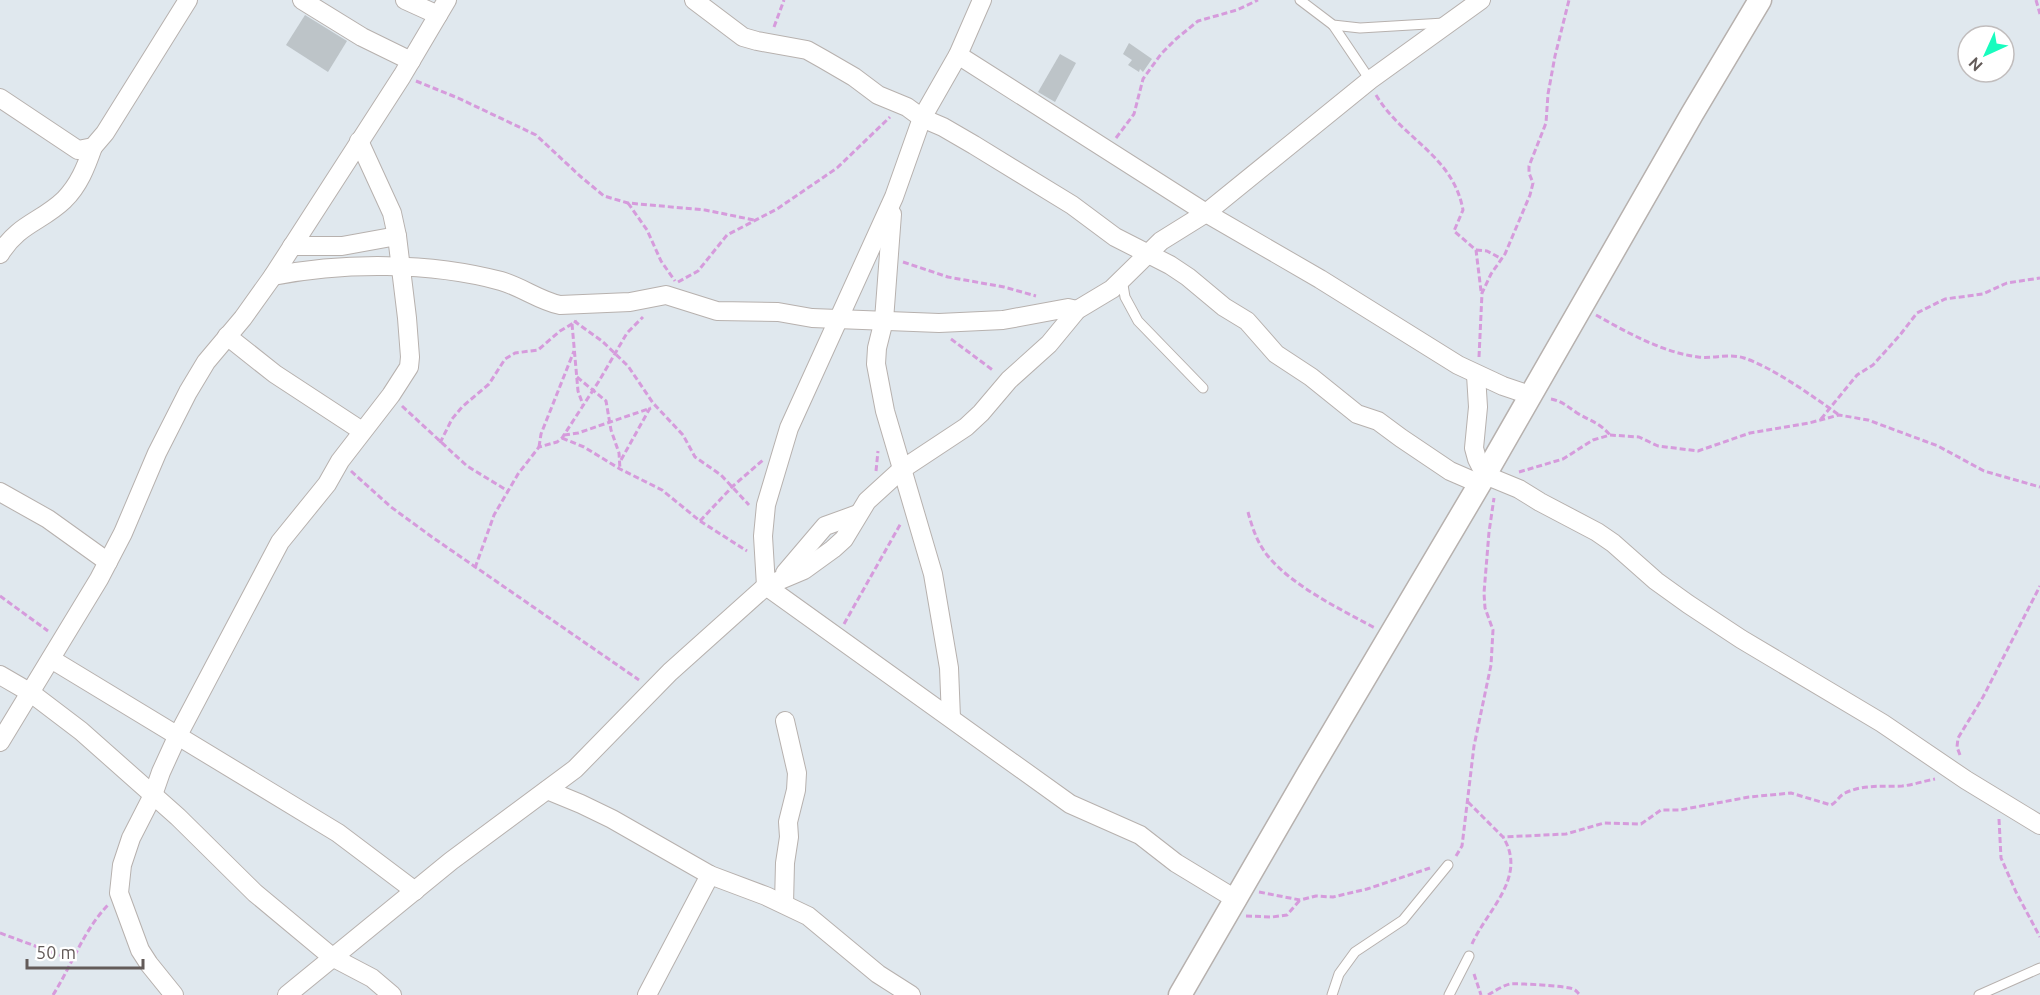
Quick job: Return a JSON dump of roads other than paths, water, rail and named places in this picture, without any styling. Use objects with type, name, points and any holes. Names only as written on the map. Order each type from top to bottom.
[{"type":"street","points":[[0,254],[11,237],[63,201],[75,187],[85,171],[93,147],[105,133],[188,0]]},
{"type":"street","points":[[302,0],[362,37],[406,69]]},
{"type":"street","points":[[0,742],[108,562],[172,420],[206,362],[243,318],[273,276],[406,69],[443,7],[405,0]]},
{"type":"street","points":[[694,0],[743,37],[807,50],[854,77],[878,95],[907,107],[922,118],[974,144],[1072,205],[1115,237],[1148,252],[1188,277],[1224,307],[1246,321],[1276,354],[1311,376],[1357,414],[1378,421],[1450,471],[1519,489],[1597,532],[1656,581],[1688,604],[1741,639],[1882,723],[2040,825]]},
{"type":"street","points":[[982,0],[958,55],[922,118],[894,197],[799,403],[782,449],[770,486],[763,523],[770,579],[836,636],[1070,804],[1140,835],[1235,901]]},
{"type":"street","points":[[273,276],[333,268],[400,267],[476,275],[520,287],[551,303],[560,305],[630,302],[667,291],[717,311],[769,312],[812,318],[939,323],[981,322],[1072,309],[1100,298],[1148,252],[1206,213],[1370,80],[1480,0]]},
{"type":"street","points":[[1180,995],[1390,635],[1487,479],[1530,395],[1760,0]]},
{"type":"street","points":[[958,55],[1206,213],[1476,375],[1530,395]]},
{"type":"street","points":[[0,98],[78,150],[93,147]]},
{"type":"street","points":[[174,995],[148,964],[140,950],[119,892],[122,865],[131,838],[153,795],[177,737],[242,618],[280,542],[327,484],[340,461],[406,375],[409,367],[410,357],[397,236],[392,213],[359,141]]},
{"type":"street","points":[[894,197],[884,320],[877,348],[876,364],[885,411],[901,470],[933,574],[949,668],[951,718]]},
{"type":"street","points":[[292,246],[342,246],[397,236]]},
{"type":"street","points":[[287,995],[460,854],[589,756],[653,690],[770,579],[804,570],[833,549],[844,539],[867,501],[901,470],[966,427],[1009,380],[1049,344],[1072,309]]},
{"type":"street","points":[[226,336],[275,374],[362,431]]},
{"type":"street","points":[[1476,375],[1478,407],[1474,448],[1487,479]]},
{"type":"street","points":[[0,492],[48,519],[108,562]]},
{"type":"street","points":[[51,659],[338,833],[415,891]]},
{"type":"street","points":[[0,675],[31,693],[81,730],[255,893],[332,957],[372,978],[392,995]]},
{"type":"street","points":[[784,904],[788,822],[796,790],[797,773],[785,721]]},
{"type":"street","points":[[547,790],[612,819],[710,875],[784,904],[808,916],[878,974],[911,995]]},
{"type":"street","points":[[647,995],[710,875]]},
{"type":"lane","points":[[1300,0],[1333,25],[1370,80]]},
{"type":"lane","points":[[1333,25],[1360,28],[1449,22]]},
{"type":"lane","points":[[1122,279],[1125,297],[1138,321],[1203,388]]},
{"type":"lane","points":[[1332,995],[1339,974],[1355,952],[1403,920],[1448,865]]},
{"type":"lane","points":[[1449,995],[1470,956]]},
{"type":"lane","points":[[1979,995],[2040,968]]}]
